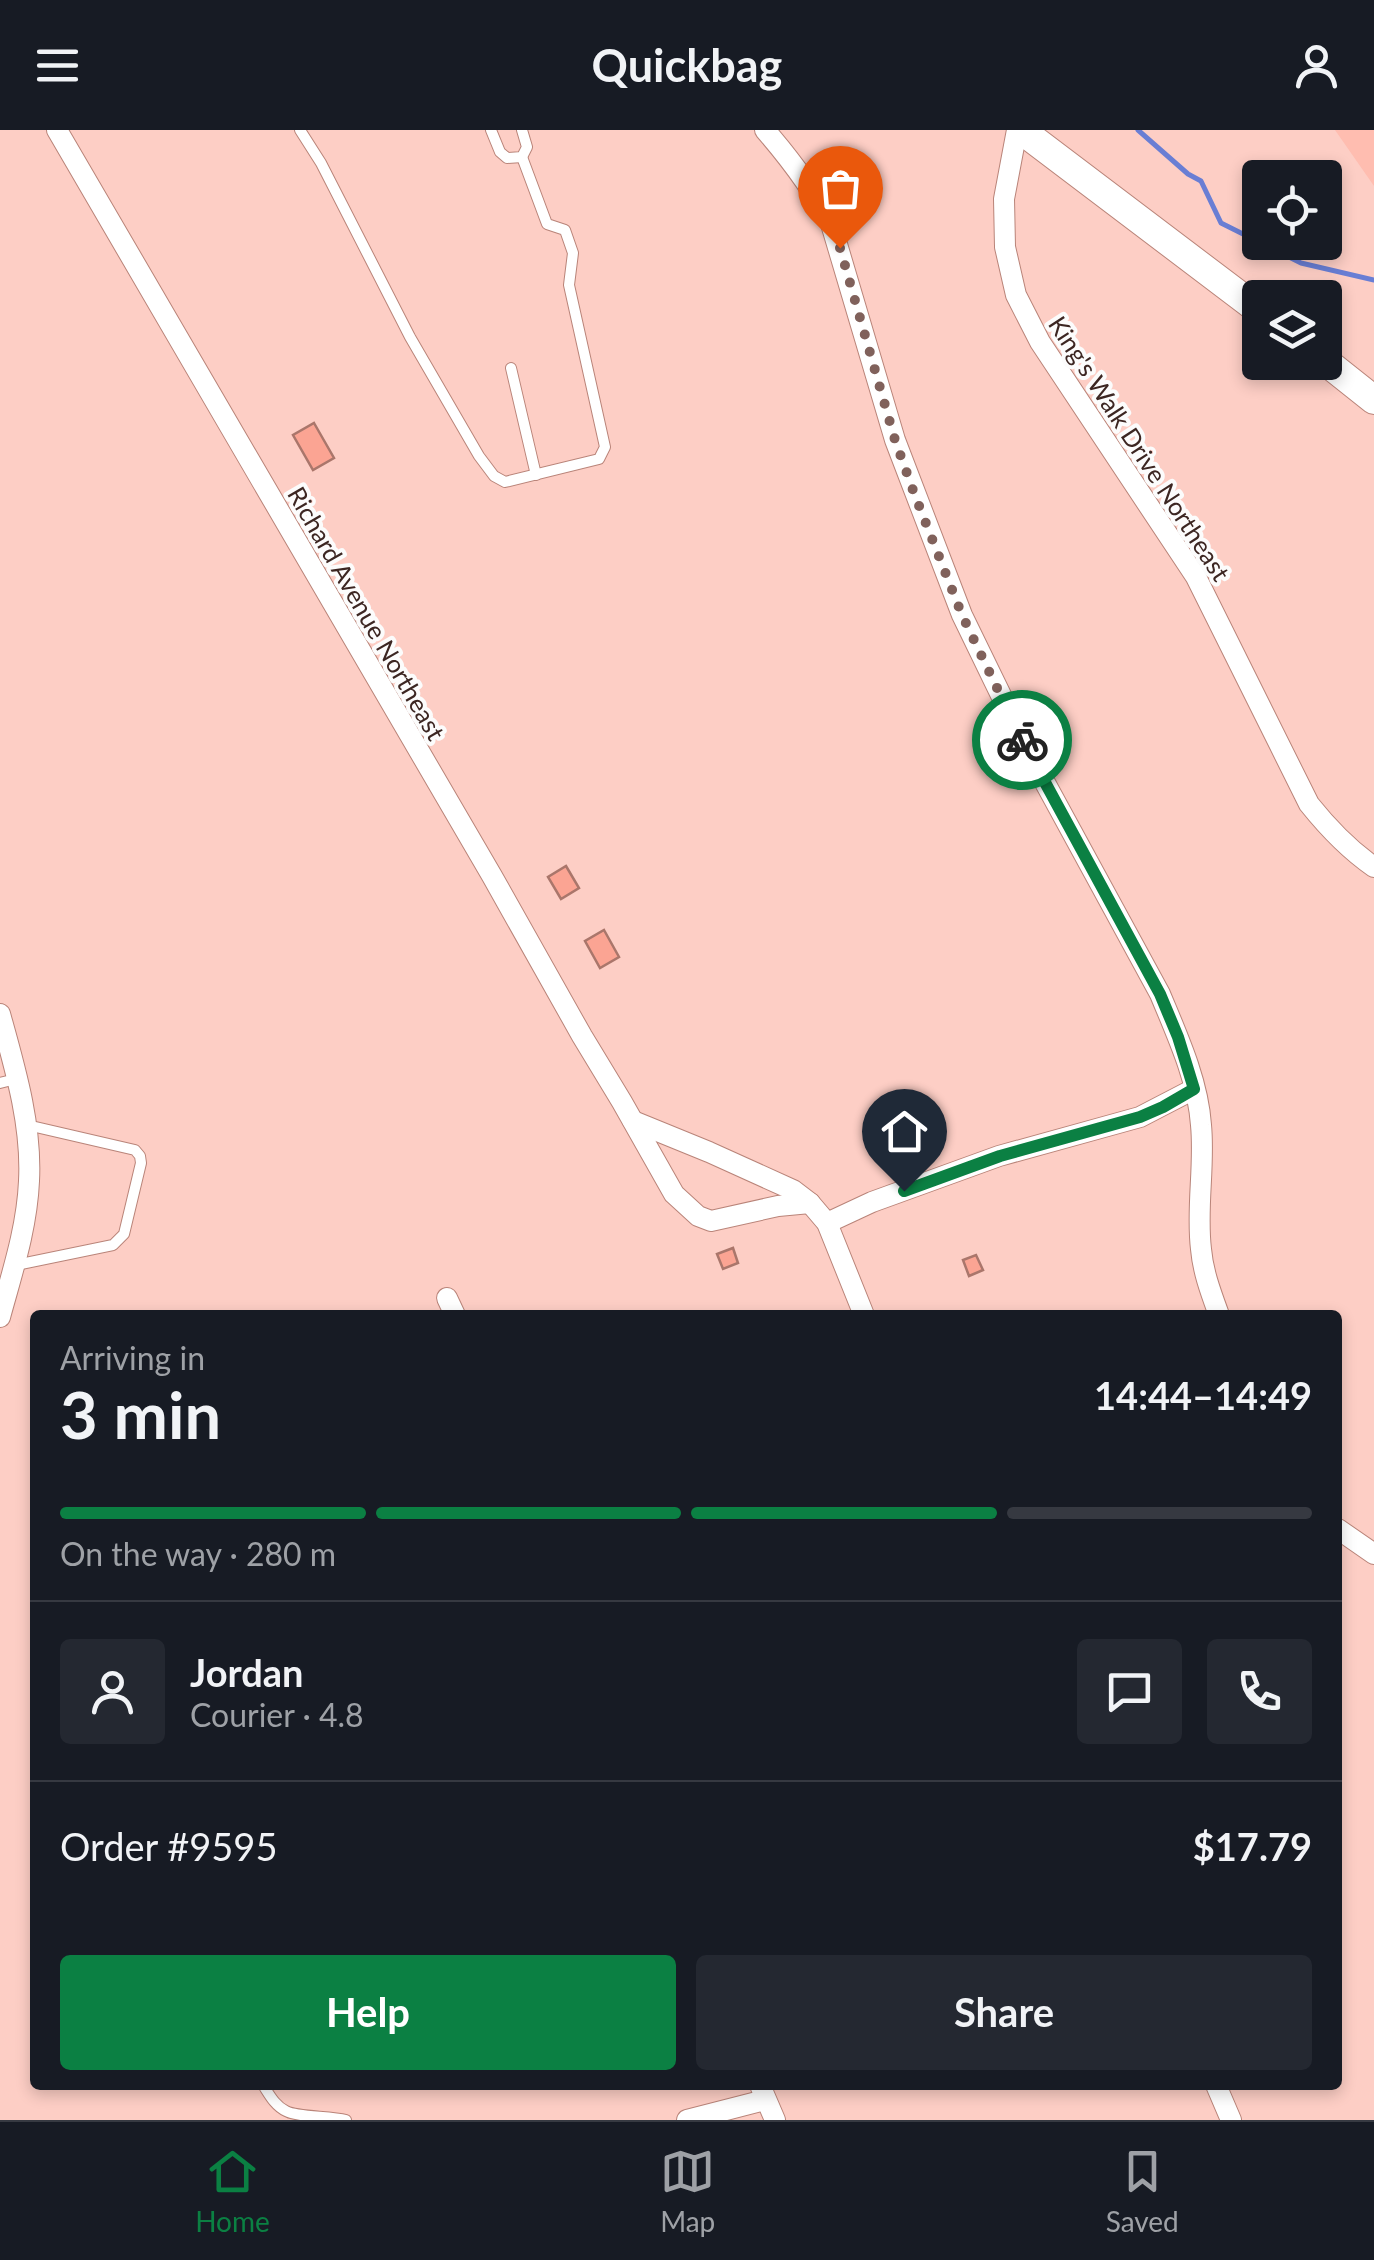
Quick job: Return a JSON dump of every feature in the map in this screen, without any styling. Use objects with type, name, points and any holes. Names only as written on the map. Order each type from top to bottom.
[{"type":"street","name":"Richard Avenue Northeast","points":[[57,130],[674,1194],[698,1216],[719,1220],[810,1202]]},
{"type":"street","points":[[766,130],[816,195],[830,224],[895,440],[962,615],[1031,756],[1160,994],[1178,1037],[1201,1125],[1201,1249],[1217,1310]]},
{"type":"street","points":[[1019,130],[1242,297]]},
{"type":"street","name":"King's Walk Drive Northeast","points":[[1019,130],[1004,199],[1005,247],[1016,296],[1040,342],[1196,577],[1309,804],[1332,833],[1374,866]]},
{"type":"street","points":[[1342,375],[1374,400]]},
{"type":"street","points":[[0,1318],[26,1215],[29,1180],[26,1125],[8,1081],[2,1028]]},
{"type":"street","points":[[827,1223],[872,1202],[1000,1156],[1140,1117],[1194,1089]]},
{"type":"street","points":[[634,1121],[776,1182],[810,1202],[827,1223],[862,1310]]},
{"type":"street","points":[[1342,1532],[1374,1554]]},
{"type":"street","points":[[1218,2090],[1231,2120]]},
{"type":"street","points":[[687,2120],[762,2092],[775,2120]]},
{"type":"lane","points":[[300,130],[410,337],[479,456],[494,476],[506,482],[600,459],[605,448],[569,285],[573,253],[565,230],[547,224],[522,156],[526,148],[522,130]]},
{"type":"lane","points":[[491,130],[500,152],[507,158],[522,156]]},
{"type":"lane","points":[[511,368],[536,475]]},
{"type":"lane","points":[[14,1265],[118,1242],[124,1234],[141,1162],[135,1150],[26,1125]]},
{"type":"lane","points":[[267,2090],[287,2112],[346,2120]]},
{"type":"shaded area","points":[[1335,130],[1374,130],[1374,186]]},
{"type":"building","points":[[314,423],[334,458],[313,470],[293,435]]},
{"type":"building","points":[[566,866],[579,888],[561,899],[548,877]]},
{"type":"building","points":[[604,930],[619,957],[600,968],[585,941]]},
{"type":"building","points":[[733,1248],[738,1263],[723,1269],[717,1254]]},
{"type":"building","points":[[976,1255],[983,1270],[969,1276],[963,1260]]},
{"type":"waterway","points":[[1138,130],[1201,181],[1221,223],[1301,263],[1374,280]]},
{"type":"way so far","points":[[840,248],[914,493],[962,615],[1022,740]]},
{"type":"route","points":[[904,1191],[1000,1156],[1140,1117],[1194,1089],[1160,994],[1022,740]]}]
